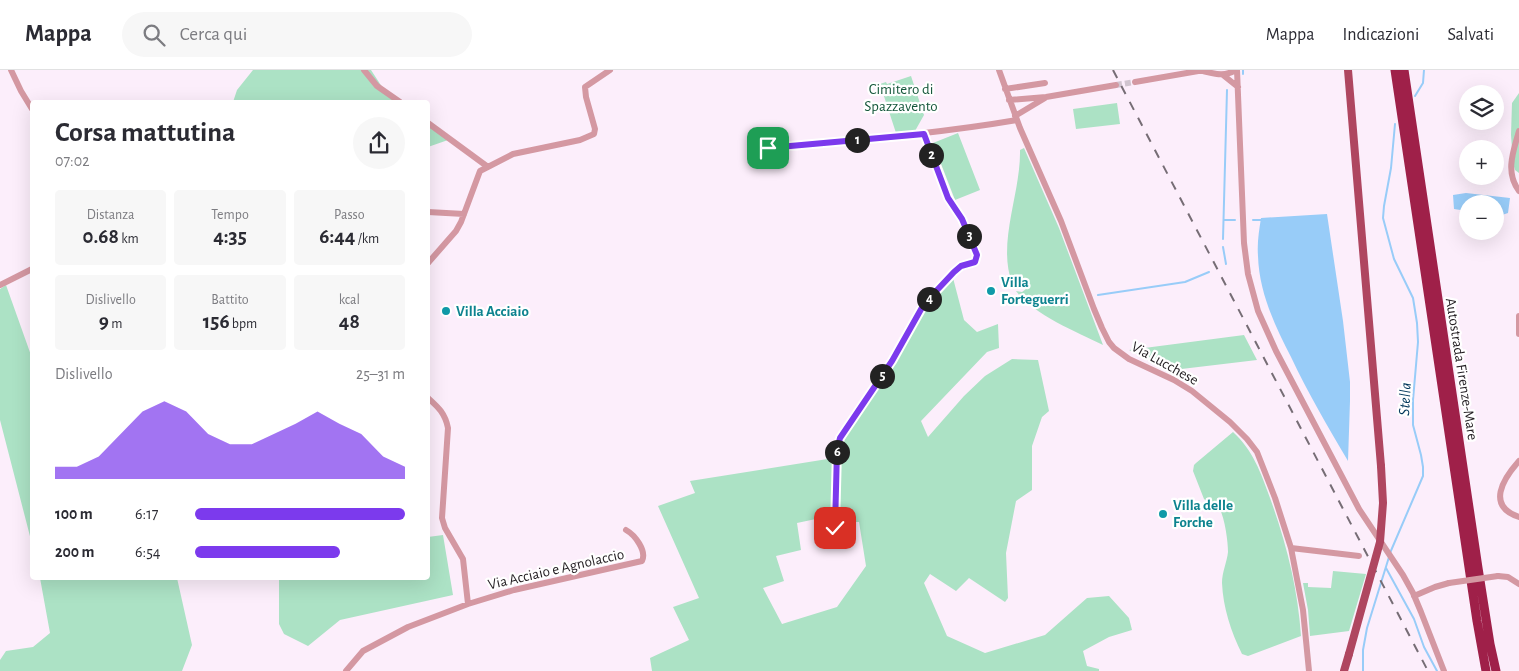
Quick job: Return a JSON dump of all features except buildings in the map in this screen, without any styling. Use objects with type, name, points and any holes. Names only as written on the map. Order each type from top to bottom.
[{"type":"highway","name":"Autostrada Firenze-Mare","points":[[1395,70],[1476,621],[1486,671]]},
{"type":"highway","name":"Autostrada Firenze-Mare","points":[[1404,70],[1478,568],[1496,671]]},
{"type":"main road","points":[[1344,671],[1380,542],[1383,508],[1348,70]]},
{"type":"street","points":[[11,70],[30,106]]},
{"type":"street","points":[[364,70],[377,86],[397,100]]},
{"type":"street","points":[[430,261],[456,231],[479,173],[488,166],[513,154],[573,142],[594,134],[595,129],[585,94],[585,87],[610,70]]},
{"type":"street","name":"Via Lucchese","points":[[999,70],[1016,118],[1061,221],[1097,316],[1114,348],[1129,359],[1174,380],[1192,391],[1230,422],[1257,452],[1270,484],[1291,548],[1303,610],[1309,671]]},
{"type":"street","points":[[1135,82],[1203,70],[1223,75],[1238,87]]},
{"type":"street","points":[[1223,75],[1237,70],[1245,253],[1256,304],[1261,318],[1280,359],[1359,509],[1414,596],[1444,671]]},
{"type":"street","points":[[1005,89],[1045,83]]},
{"type":"street","points":[[1009,100],[1046,97],[1116,85]]},
{"type":"street","points":[[762,147],[770,148],[924,134],[969,128],[1016,118],[1046,97]]},
{"type":"street","points":[[430,123],[488,166]]},
{"type":"street","points":[[1519,131],[1511,163],[1511,172],[1514,184],[1519,191]]},
{"type":"street","points":[[835,528],[837,450],[840,438],[892,361],[924,304],[954,272],[961,266],[975,262],[977,258],[962,219],[948,198],[924,134]]},
{"type":"street","points":[[430,212],[464,214]]},
{"type":"street","points":[[0,285],[30,270]]},
{"type":"street","points":[[1519,316],[1519,334]]},
{"type":"street","name":"Via Acciaio e Agnolaccio","points":[[430,400],[439,407],[447,422],[442,518],[445,528],[463,559],[468,604]]},
{"type":"street","points":[[1519,461],[1502,484],[1500,494],[1504,507],[1519,517]]},
{"type":"street","name":"Via Acciaio e Agnolaccio","points":[[346,671],[363,651],[408,628],[468,604],[514,590],[642,561],[644,555],[641,548],[633,534],[626,530]]},
{"type":"street","points":[[1291,548],[1360,556]]},
{"type":"street","points":[[1414,596],[1449,583],[1498,576],[1508,577],[1519,584]]},
{"type":"green space","points":[[253,70],[371,70],[393,100],[234,100],[237,90]]},
{"type":"green space","name":"Cimitero di Spazzavento","points":[[911,76],[924,115],[915,131],[896,133],[880,84],[886,82],[887,84]]},
{"type":"green space","points":[[1519,93],[1519,173],[1515,170],[1513,163],[1511,135],[1512,103]]},
{"type":"green space","points":[[1117,103],[1120,124],[1076,129],[1073,109]]},
{"type":"green space","points":[[430,127],[448,140],[430,146]]},
{"type":"green space","points":[[958,133],[980,190],[955,200],[933,143]]},
{"type":"green space","points":[[1024,148],[1059,228],[1103,345],[1057,322],[1024,300],[1016,291],[1022,292],[1026,289],[1026,283],[1022,277],[1016,277],[1012,283],[1008,267],[1008,234],[1017,183],[1020,150]]},
{"type":"green space","points":[[953,278],[964,320],[977,332],[998,324],[999,348],[987,352],[921,421],[928,437],[964,396],[985,376],[1012,359],[1038,360],[1049,411],[1042,417],[1032,446],[1032,490],[1016,501],[1006,553],[1008,598],[1005,602],[969,578],[956,591],[930,574],[924,583],[947,636],[985,653],[1045,635],[1087,598],[1109,596],[1129,618],[1132,630],[1109,637],[1083,651],[1087,666],[1099,669],[1099,671],[652,671],[650,658],[689,640],[673,607],[699,598],[658,506],[695,493],[690,481],[840,457],[844,440],[922,312]],"holes":[[[830,516],[831,522],[859,522],[866,566],[837,607],[782,624],[763,588],[784,581],[776,556],[801,550],[797,523]]]},
{"type":"green space","points":[[6,285],[30,352],[30,536],[0,420],[0,289]]},
{"type":"green space","points":[[1244,335],[1257,360],[1173,370],[1129,350]]},
{"type":"green space","points":[[1233,432],[1246,446],[1256,462],[1276,515],[1294,583],[1301,636],[1248,656],[1242,654],[1238,646],[1228,619],[1224,601],[1222,579],[1228,552],[1223,519],[1216,503],[1208,502],[1204,499],[1193,471],[1196,463]]},
{"type":"green space","points":[[443,535],[453,595],[340,620],[308,646],[284,634],[279,624],[279,580],[430,580],[430,537]]},
{"type":"green space","points":[[1333,571],[1366,574],[1349,631],[1310,636],[1303,583],[1308,583],[1308,587],[1331,588]]},
{"type":"green space","points":[[40,580],[177,580],[192,645],[182,671],[0,671],[0,660],[6,651],[33,647],[50,633]]},
{"type":"water","points":[[1466,193],[1484,195],[1459,195],[1459,210],[1454,209],[1453,195]]},
{"type":"water","points":[[1504,197],[1510,198],[1508,213],[1504,214]]},
{"type":"water","points":[[1327,214],[1350,382],[1348,461],[1311,397],[1279,333],[1265,296],[1259,269],[1258,246],[1261,218]]},
{"type":"waterway","name":"Stella","points":[[1415,96],[1423,83],[1424,70]]},
{"type":"waterway","points":[[1223,239],[1227,90]]},
{"type":"waterway","name":"Stella","points":[[1390,553],[1423,476],[1421,455],[1413,425],[1413,400],[1418,342],[1417,323],[1413,298],[1394,259],[1383,218],[1391,168],[1395,124]]},
{"type":"waterway","points":[[1224,220],[1235,220]]},
{"type":"waterway","points":[[1253,220],[1261,220]]},
{"type":"waterway","points":[[1223,247],[1226,264]]},
{"type":"waterway","points":[[1098,295],[1185,282],[1209,272]]},
{"type":"waterway","name":"Stella","points":[[1363,671],[1363,650],[1367,628],[1389,557]]},
{"type":"waterway","points":[[1386,568],[1414,619],[1424,647],[1437,671]]},
{"type":"tunnel","points":[[1116,85],[1135,82]]},
{"type":"railway","points":[[1113,70],[1428,671]]},
{"type":"place","name":"Villa Forteguerri","points":[[991,291]]},
{"type":"place","name":"Villa Acciaio","points":[[446,311]]},
{"type":"place","name":"Villa delle Forche","points":[[1163,514]]},
{"type":"route","points":[[768,148],[924,134],[948,198],[962,219],[977,255],[975,262],[961,266],[924,304],[892,361],[840,438],[837,450],[835,528]]}]
